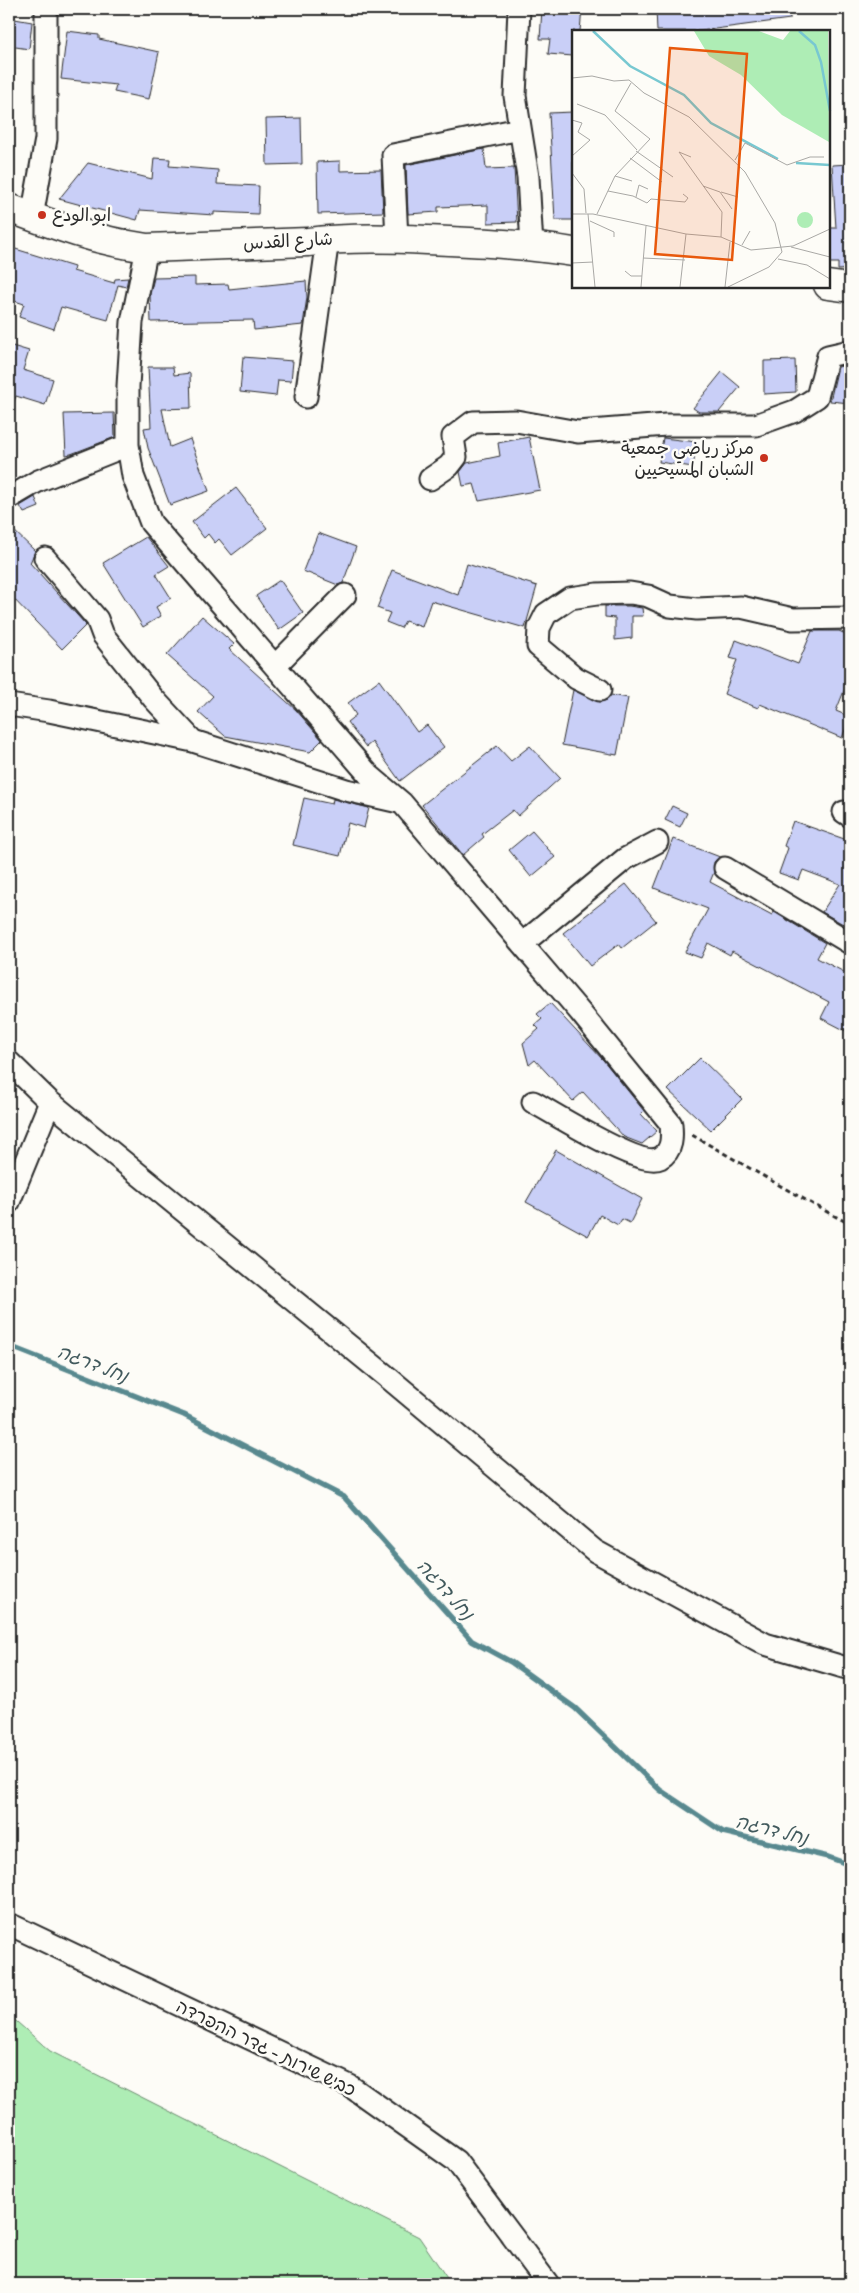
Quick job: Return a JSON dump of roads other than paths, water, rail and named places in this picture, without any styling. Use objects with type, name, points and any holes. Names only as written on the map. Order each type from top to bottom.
[{"type":"main road","name":"شارع القدس","points":[[20,212],[74,233],[147,248],[308,242],[328,239],[397,239],[532,246],[572,252]]},
{"type":"main road","points":[[829,286],[850,288]]},
{"type":"street","points":[[20,212],[46,138],[46,9]]},
{"type":"street","points":[[519,9],[515,96],[528,177],[532,246]]},
{"type":"street","points":[[397,239],[393,155],[520,129]]},
{"type":"street","points":[[306,397],[328,239]]},
{"type":"street","points":[[147,248],[132,322],[128,386],[128,445],[133,476],[151,523],[370,774],[402,803],[671,1124],[672,1138],[669,1150],[660,1158],[645,1160],[627,1153],[533,1102]]},
{"type":"street","points":[[430,479],[449,466],[456,457],[453,437],[473,422],[516,421],[578,432],[666,425],[756,425],[795,411],[817,397],[828,356],[850,351]]},
{"type":"street","points":[[9,498],[38,481],[128,445]]},
{"type":"street","points":[[45,558],[97,620],[103,635],[153,698],[193,741]]},
{"type":"street","points":[[600,690],[576,678],[538,646],[539,628],[546,614],[570,598],[630,593],[648,596],[670,606],[697,609],[741,607],[793,619],[850,618]]},
{"type":"street","points":[[276,665],[345,596]]},
{"type":"street","points":[[9,705],[49,711],[193,741],[346,790],[402,803]]},
{"type":"street","points":[[522,944],[625,859],[657,842]]},
{"type":"street","points":[[725,868],[850,943]]},
{"type":"street","points":[[9,1062],[50,1102],[391,1380],[596,1551],[765,1644],[850,1669]]},
{"type":"street","points":[[9,1202],[50,1102]]},
{"type":"street","name":"כביש שירות - גדר ההפרדה","points":[[9,1924],[350,2086],[456,2162],[548,2284]]},
{"type":"waterway","name":"נחל דרגה","points":[[9,1346],[184,1415],[344,1497],[472,1641],[511,1662],[575,1708],[660,1790],[723,1832],[828,1857],[850,1865]]},
{"type":"place","name":"ابو الودع","points":[[42,215]]},
{"type":"place","name":"مركز رياضي جمعية الشبان المسيحيين","points":[[764,458]]}]
